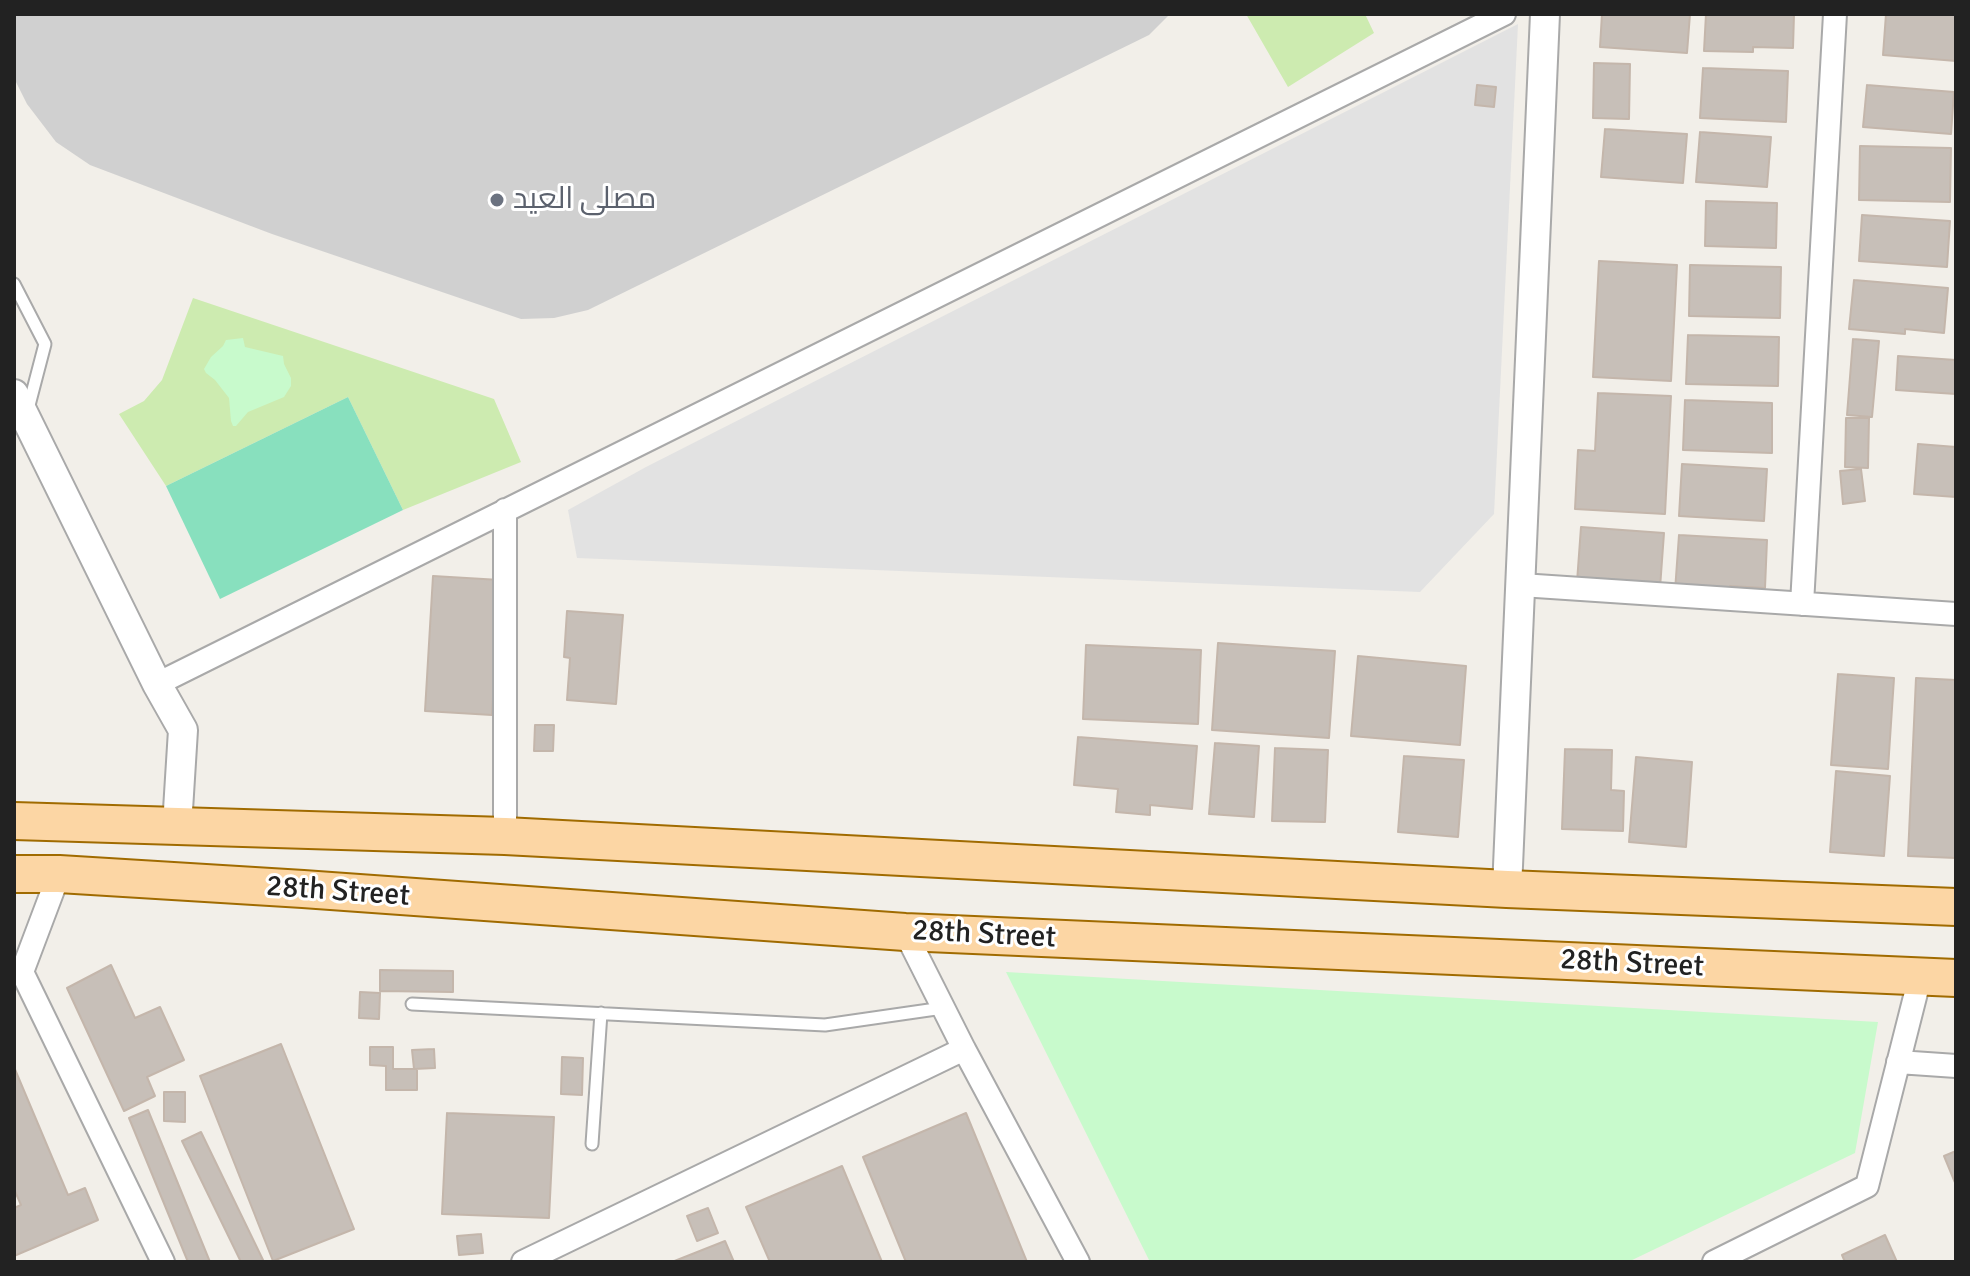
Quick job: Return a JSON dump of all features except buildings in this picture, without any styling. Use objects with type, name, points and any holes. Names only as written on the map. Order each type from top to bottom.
[{"type":"main road","name":"28th Street","points":[[14,821],[505,836],[1507,889],[1956,907]]},
{"type":"main road","name":"28th Street","points":[[14,874],[319,890],[905,932],[1956,978]]},
{"type":"street","points":[[157,684],[1504,14]]},
{"type":"street","points":[[1507,889],[1545,14]]},
{"type":"street","points":[[1802,604],[1835,14]]},
{"type":"street","points":[[18,412],[183,730],[177,826]]},
{"type":"street","points":[[505,510],[505,836]]},
{"type":"street","points":[[1521,585],[1956,614]]},
{"type":"street","points":[[59,874],[22,972],[163,1262]]},
{"type":"street","points":[[905,932],[1078,1262]]},
{"type":"street","points":[[1714,1262],[1867,1186],[1920,977]]},
{"type":"street","points":[[523,1262],[964,1049]]},
{"type":"street","points":[[1898,1062],[1956,1066]]},
{"type":"lane","points":[[14,284],[45,344],[18,412]]},
{"type":"lane","points":[[412,1004],[825,1025],[944,1008]]},
{"type":"lane","points":[[592,1144],[601,1013]]},
{"type":"shaded area","name":"مصلى العيد","points":[[14,14],[1170,14],[1149,35],[588,310],[554,318],[521,319],[272,234],[90,165],[56,142],[27,104],[14,78]]},
{"type":"shaded area","points":[[1518,24],[1494,514],[1420,592],[577,558],[568,510],[646,467]]},
{"type":"green space","points":[[1246,14],[1365,14],[1374,33],[1288,87]]},
{"type":"green space","points":[[193,298],[494,399],[521,462],[403,510],[348,397],[166,486],[119,414],[144,401],[162,380]]},
{"type":"green space","points":[[243,338],[245,347],[283,356],[291,386],[284,397],[248,412],[233,426],[229,398],[204,369],[226,340]]},
{"type":"green space","points":[[348,397],[403,510],[220,599],[166,486]]},
{"type":"green space","points":[[1006,972],[1878,1022],[1855,1153],[1628,1262],[1150,1262]]},
{"type":"place","name":"مصلى العيد","points":[[497,200]]}]
